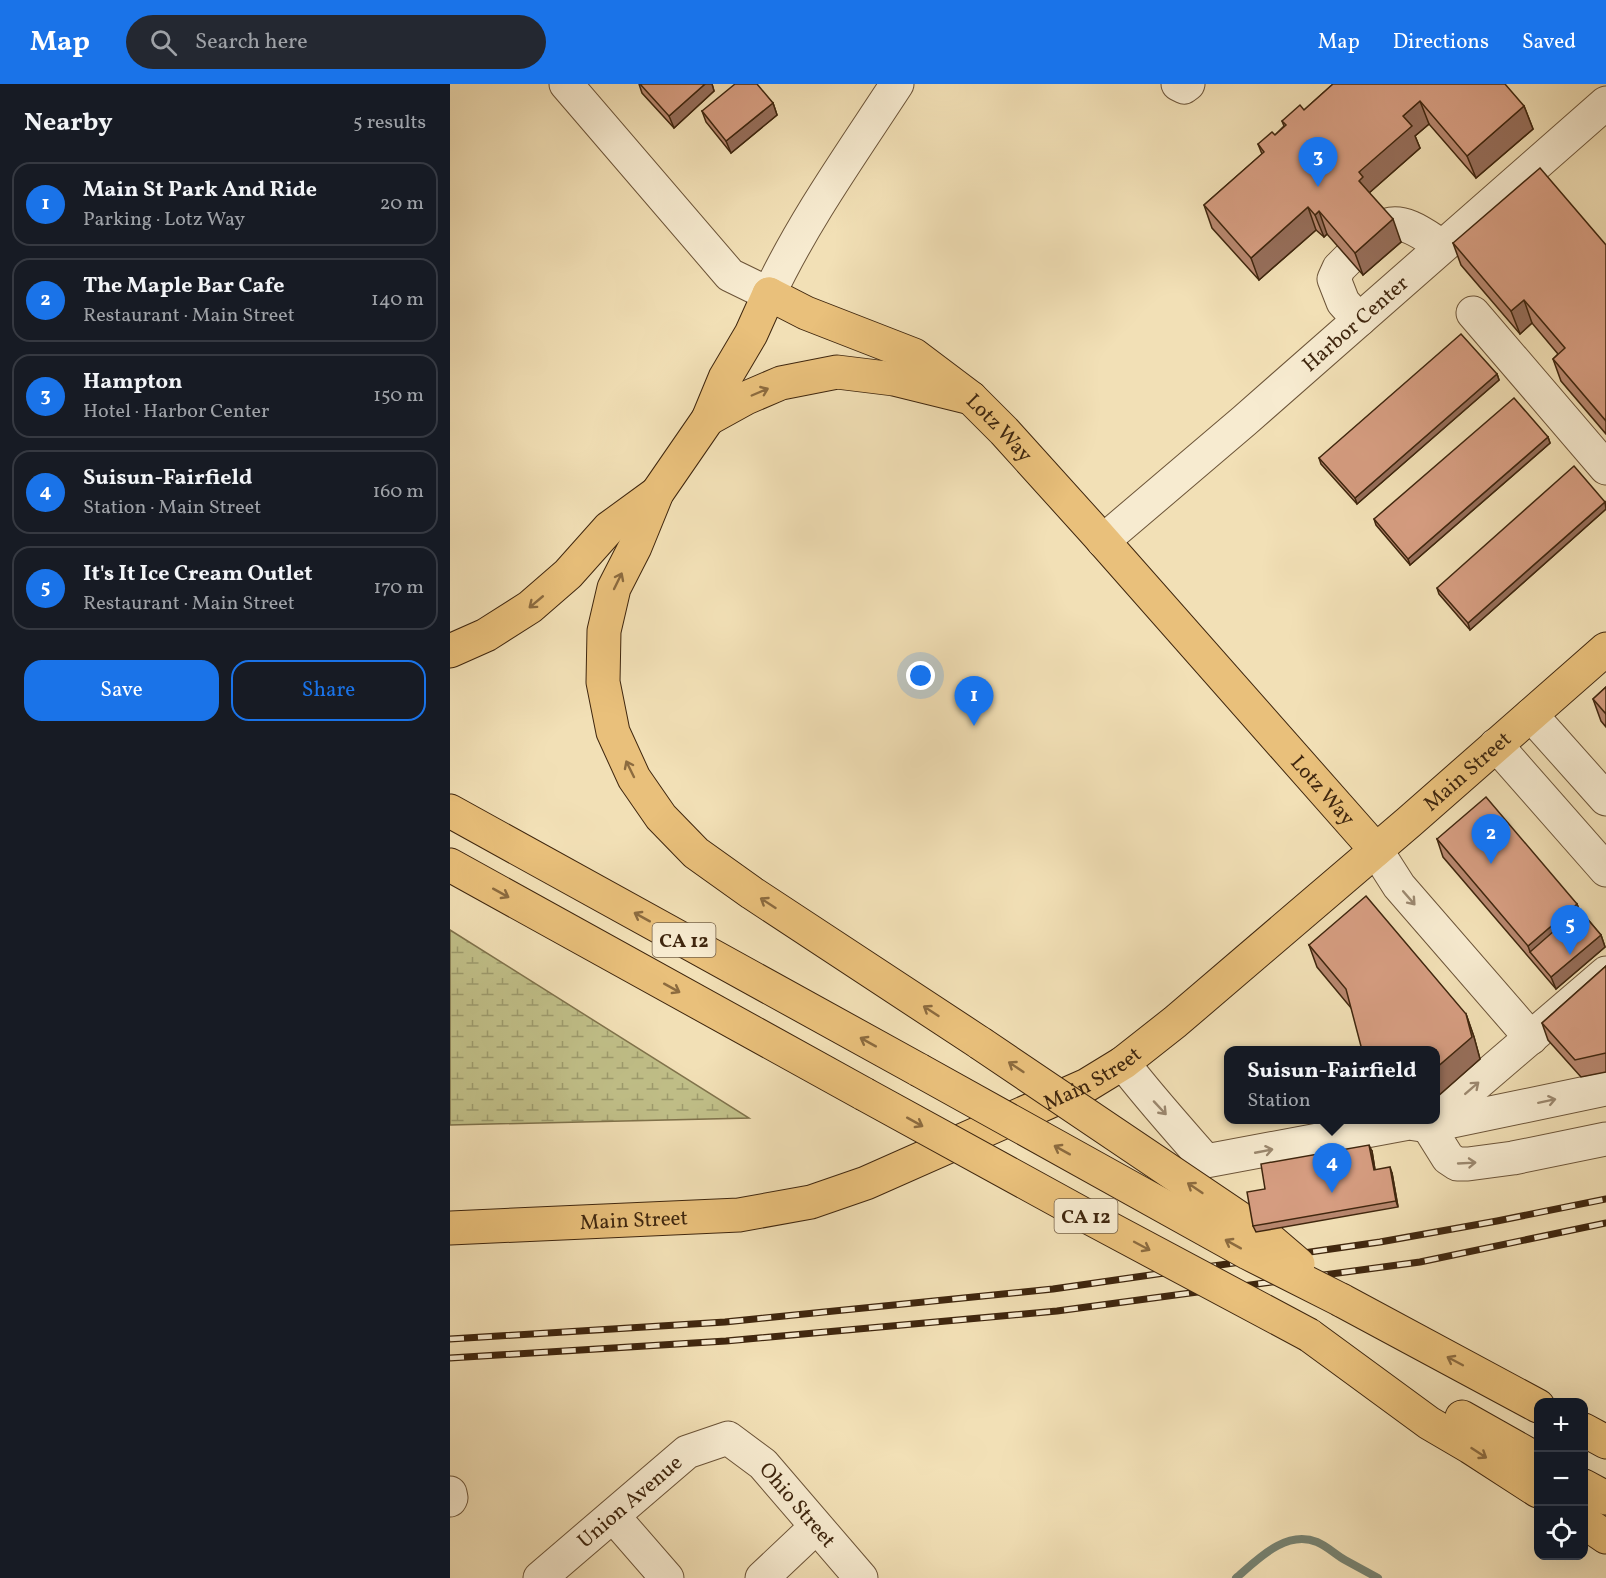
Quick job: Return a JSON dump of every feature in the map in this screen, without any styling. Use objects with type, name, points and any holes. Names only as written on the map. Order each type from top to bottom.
[{"type":"main road","name":"Lotz Way","points":[[769,294],[806,313],[914,356],[971,398],[1004,431],[1103,541],[1376,850]]},
{"type":"main road","points":[[769,294],[751,334],[725,378],[708,419],[657,493],[635,547],[614,588],[604,631],[603,682],[613,732],[634,778],[661,817],[696,853],[752,893],[1263,1234],[1341,1300]]},
{"type":"main road","points":[[708,419],[746,398],[781,383],[837,372],[894,379],[971,398]]},
{"type":"main road","points":[[450,651],[486,635],[530,607],[568,574],[609,528],[657,493]]},
{"type":"main road","name":"Main Street","points":[[450,1228],[739,1215],[811,1202],[866,1183],[1087,1085],[1123,1063],[1175,1023],[1606,649]]},
{"type":"main road","name":"CA 12","points":[[450,811],[1248,1253],[1534,1403]]},
{"type":"main road","name":"CA 12","points":[[450,865],[1090,1218],[1309,1335],[1441,1418],[1534,1458]]},
{"type":"main road","points":[[1441,1418],[1470,1447],[1534,1488]]},
{"type":"main road","points":[[1588,1432],[1606,1442]]},
{"type":"main road","points":[[1588,1488],[1606,1498]]},
{"type":"main road","points":[[1588,1525],[1606,1537]]},
{"type":"street","name":"Lotz Way","points":[[566,84],[730,275],[769,294]]},
{"type":"street","points":[[769,294],[785,260],[897,84]]},
{"type":"street","points":[[1178,84],[1184,87],[1188,84]]},
{"type":"street","name":"Harbor Center","points":[[1103,541],[1606,103]]},
{"type":"street","points":[[1387,225],[1394,223],[1407,226],[1442,246]]},
{"type":"street","points":[[1348,259],[1339,268],[1334,279],[1343,302],[1359,320]]},
{"type":"street","points":[[1473,313],[1606,468]]},
{"type":"street","points":[[1531,715],[1606,799]]},
{"type":"street","points":[[1496,745],[1606,870]]},
{"type":"street","points":[[1376,850],[1399,886],[1531,1038]]},
{"type":"street","points":[[1440,1116],[1606,973]]},
{"type":"street","points":[[1123,1063],[1148,1096],[1206,1161],[1404,1124]]},
{"type":"street","points":[[1440,1124],[1606,1089]]},
{"type":"street","points":[[1415,1124],[1428,1126],[1438,1124]]},
{"type":"street","points":[[1428,1126],[1448,1158],[1457,1164],[1513,1158],[1606,1139]]},
{"type":"street","name":"Union Avenue","points":[[540,1578],[687,1452],[728,1438]]},
{"type":"street","name":"Ohio Street","points":[[728,1438],[763,1464],[861,1578]]},
{"type":"street","points":[[450,1492],[450,1500]]},
{"type":"street","points":[[613,1516],[667,1578]]},
{"type":"street","points":[[762,1578],[816,1527]]},
{"type":"green space","points":[[450,930],[749,1118],[450,1125]]},
{"type":"building","points":[[640,84],[705,84],[669,116]]},
{"type":"building","points":[[735,84],[757,84],[773,103],[726,141],[702,111]]},
{"type":"building","points":[[1333,84],[1505,84],[1524,106],[1467,156],[1420,101],[1403,116],[1412,126],[1359,172],[1363,177],[1359,181],[1393,219],[1355,253],[1319,211],[1315,215],[1308,207],[1251,258],[1204,205],[1264,152],[1258,144],[1272,132],[1275,135],[1286,125],[1282,121],[1300,105],[1304,110]]},
{"type":"building","points":[[1540,168],[1606,245],[1606,421],[1553,359],[1565,348],[1524,300],[1511,311],[1453,243]]},
{"type":"building","points":[[1461,334],[1497,374],[1355,498],[1319,458]]},
{"type":"building","points":[[1514,398],[1548,437],[1408,559],[1374,519]]},
{"type":"building","points":[[1574,466],[1605,502],[1468,623],[1437,588]]},
{"type":"building","points":[[1606,687],[1606,714],[1593,699]]},
{"type":"building","points":[[1486,797],[1577,904],[1528,946],[1437,839]]},
{"type":"building","points":[[1366,896],[1466,1014],[1472,1037],[1440,1065],[1440,1046],[1361,1046],[1346,989],[1309,945]]},
{"type":"building","points":[[1579,909],[1601,935],[1551,977],[1530,952]]},
{"type":"building","points":[[1606,966],[1606,1053],[1575,1060],[1542,1023]]},
{"type":"building","points":[[1369,1145],[1374,1170],[1390,1167],[1396,1201],[1253,1226],[1247,1192],[1265,1189],[1261,1164]]},
{"type":"waterway","points":[[1236,1578],[1273,1548],[1283,1543],[1305,1539],[1321,1544],[1378,1578]]},
{"type":"railway","points":[[450,1339],[725,1322],[1053,1289],[1380,1242],[1606,1199]]},
{"type":"railway","points":[[450,1358],[726,1341],[1057,1311],[1420,1262],[1606,1223]]},
{"type":"place","name":"Hampton","points":[[1318,187]]},
{"type":"place","name":"Main St Park And Ride","points":[[974,726]]},
{"type":"place","name":"The Maple Bar Cafe","points":[[1491,864]]},
{"type":"place","name":"It's It Ice Cream Outlet","points":[[1570,955]]},
{"type":"place","name":"Suisun-Fairfield","points":[[1332,1193]]}]
